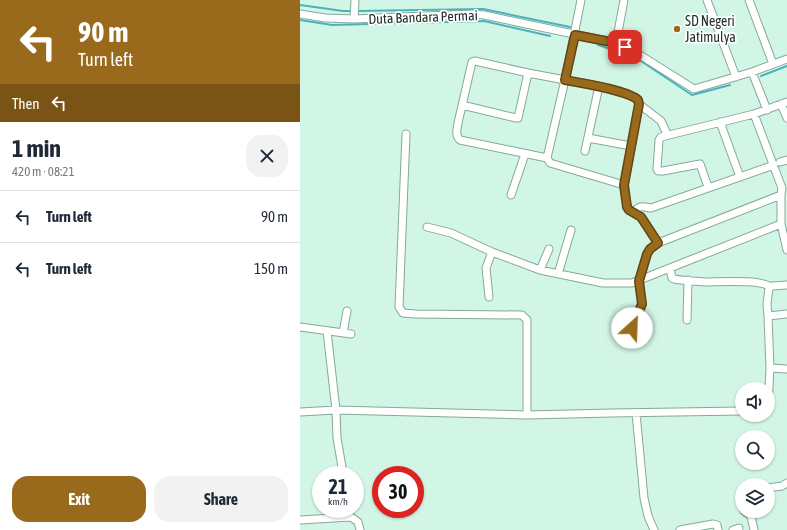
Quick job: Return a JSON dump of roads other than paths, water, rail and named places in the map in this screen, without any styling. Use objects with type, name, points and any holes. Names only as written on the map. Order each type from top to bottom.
[{"type":"street","points":[[547,158],[575,35],[581,0]]},
{"type":"street","points":[[616,43],[624,0]]},
{"type":"street","points":[[707,0],[736,77]]},
{"type":"street","points":[[749,0],[773,64]]},
{"type":"street","points":[[354,17],[355,3]]},
{"type":"street","name":"Duta Bandara Permai","points":[[300,14],[325,18],[478,14],[616,43],[632,50],[694,89],[752,72],[787,59]]},
{"type":"street","points":[[624,185],[551,164],[547,158],[460,140],[456,133],[472,62],[475,61],[528,73],[599,86],[634,97],[638,100],[639,104],[661,122],[667,134]]},
{"type":"street","points":[[752,72],[767,110]]},
{"type":"street","points":[[462,105],[518,118],[528,73]]},
{"type":"street","points":[[585,151],[599,86]]},
{"type":"street","points":[[708,187],[700,164],[663,171],[659,171],[657,169],[659,140],[661,137],[667,134],[754,114],[784,103],[787,118]]},
{"type":"street","points":[[639,104],[624,185],[627,207],[629,210],[641,217],[658,243]]},
{"type":"street","points":[[754,114],[780,162],[782,188],[781,224],[787,250]]},
{"type":"street","points":[[720,122],[740,177]]},
{"type":"street","points":[[406,134],[399,307],[403,313],[522,315],[525,317],[527,320],[527,415]]},
{"type":"street","points":[[588,138],[631,146]]},
{"type":"street","points":[[511,195],[525,154]]},
{"type":"street","points":[[633,212],[642,206],[651,208],[780,162]]},
{"type":"street","points":[[632,328],[642,304],[639,281],[647,254],[650,249],[658,243],[781,194]]},
{"type":"street","points":[[427,227],[451,233],[492,252],[540,270],[603,283],[632,283],[781,224]]},
{"type":"street","points":[[558,274],[571,230]]},
{"type":"street","points":[[540,270],[549,250]]},
{"type":"street","points":[[489,297],[486,268],[492,252]]},
{"type":"street","points":[[670,269],[672,278],[704,282],[745,282],[766,284],[770,287],[787,285]]},
{"type":"street","points":[[688,280],[688,320]]},
{"type":"street","points":[[769,382],[768,304],[770,287]]},
{"type":"street","points":[[343,333],[347,311]]},
{"type":"street","points":[[768,316],[787,314]]},
{"type":"street","points":[[300,327],[351,334]]},
{"type":"street","points":[[328,331],[337,434],[342,466]]},
{"type":"street","points":[[770,368],[787,369]]},
{"type":"street","points":[[300,412],[336,410],[527,415],[735,411]]},
{"type":"street","points":[[636,413],[644,498],[648,516],[654,530]]},
{"type":"street","points":[[775,487],[782,486],[787,483]]},
{"type":"street","points":[[300,520],[351,517],[358,522],[360,530]]},
{"type":"street","points":[[751,518],[754,530]]},
{"type":"street","points":[[680,530],[713,524],[716,525],[718,530]]},
{"type":"waterway","points":[[300,5],[352,11]]},
{"type":"waterway","points":[[357,11],[483,9],[570,27]]},
{"type":"waterway","points":[[300,20],[332,25],[484,21],[550,36]]},
{"type":"waterway","points":[[598,45],[628,55]]},
{"type":"waterway","points":[[641,61],[692,95],[730,85]]},
{"type":"waterway","points":[[761,76],[787,66]]},
{"type":"place","name":"SD Negeri Jatimulya","points":[[677,29]]}]
